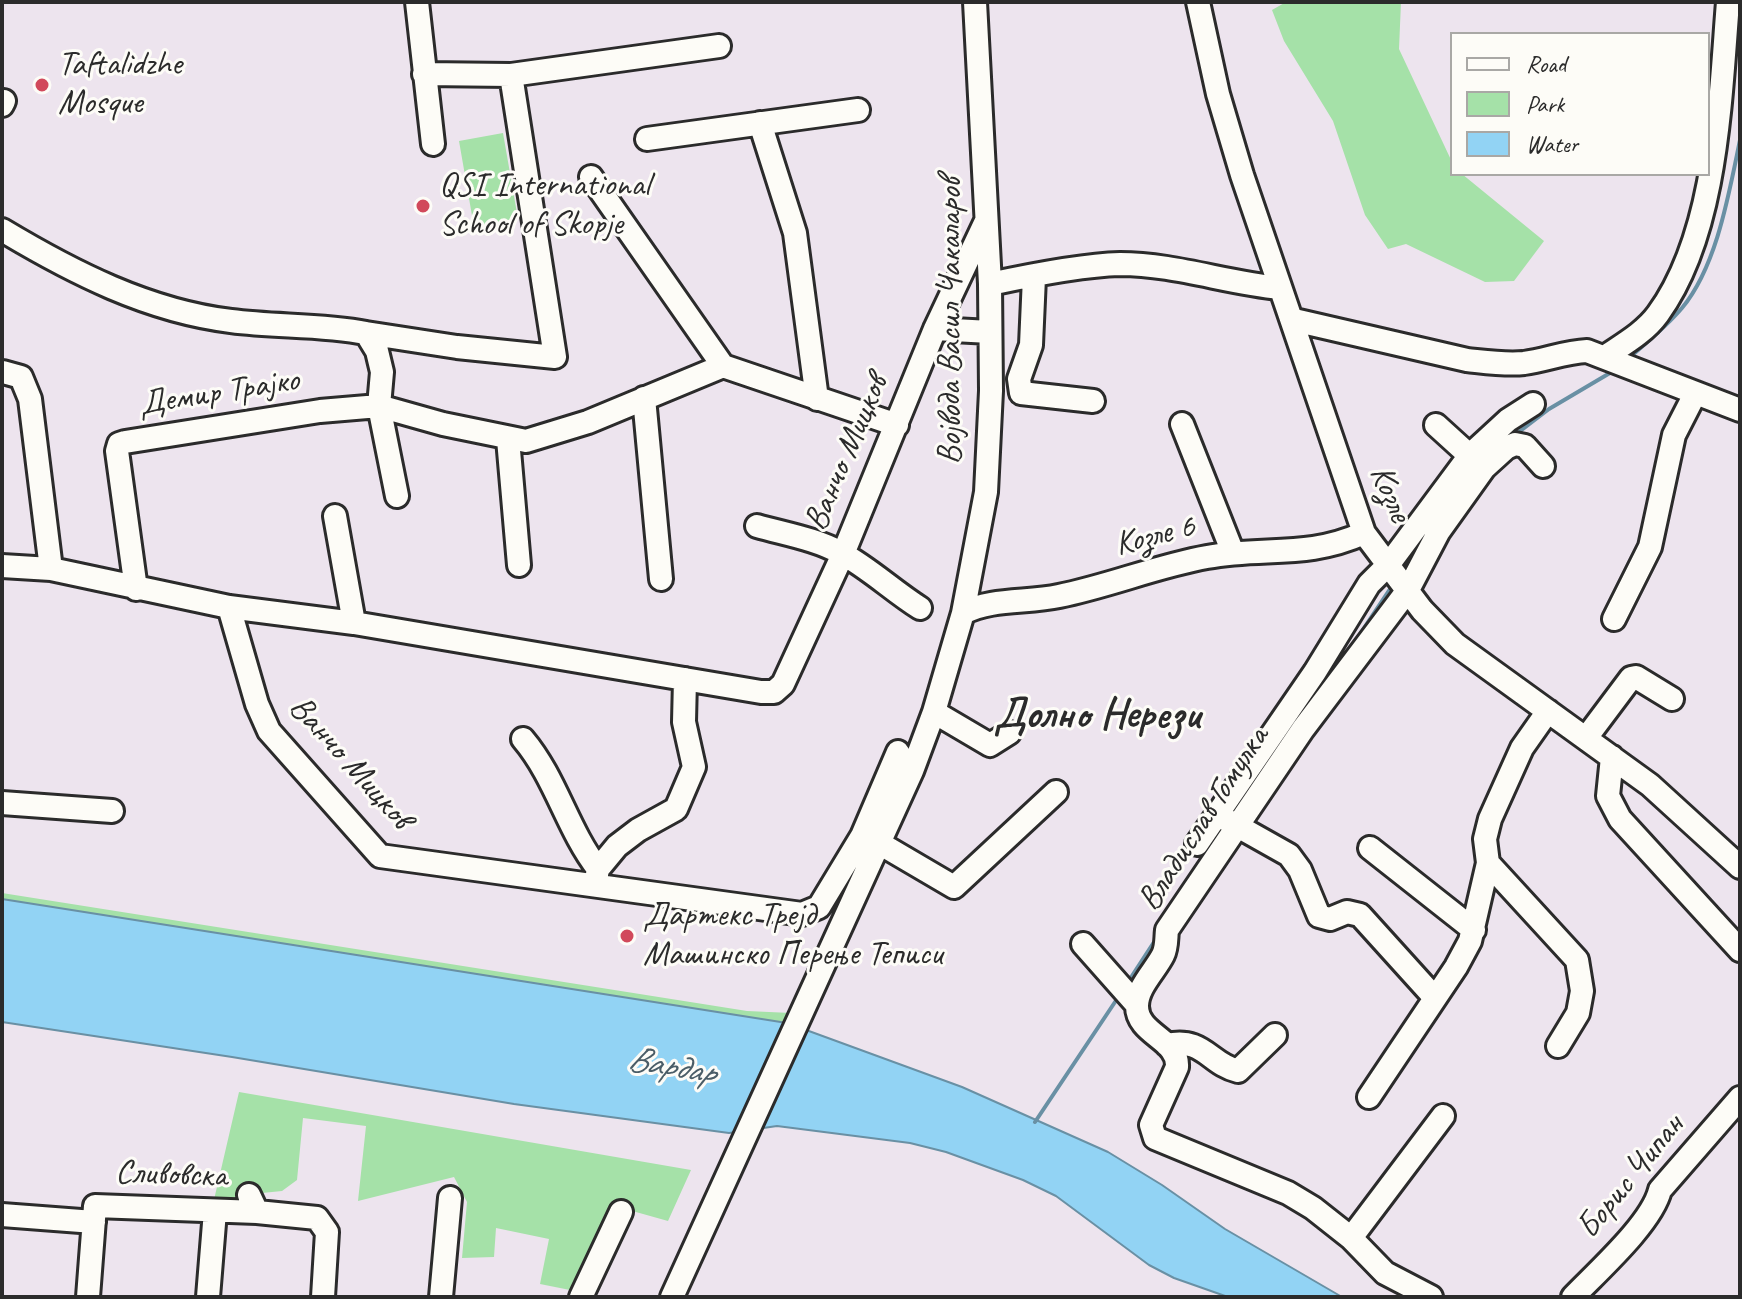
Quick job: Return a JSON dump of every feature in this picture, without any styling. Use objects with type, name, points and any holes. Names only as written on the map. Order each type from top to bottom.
[{"type":"street","points":[[417,2],[433,144]]},
{"type":"street","name":"Војвода Васил Чакаларов","points":[[672,1297],[912,771],[934,712],[963,613],[986,492],[991,391],[990,284],[975,2]]},
{"type":"street","name":"Козле","points":[[1198,2],[1218,94],[1364,533],[1438,628],[1455,644],[1650,785],[1740,867]]},
{"type":"street","points":[[1710,168],[1728,2]]},
{"type":"street","points":[[424,74],[511,75],[719,46]]},
{"type":"street","points":[[2,230],[95,281],[162,305],[227,321],[334,326],[457,347],[555,357],[511,75]]},
{"type":"street","points":[[647,139],[858,110]]},
{"type":"street","points":[[760,123],[795,233],[817,399]]},
{"type":"street","points":[[1606,356],[1656,317],[1675,286],[1690,254],[1709,176]]},
{"type":"street","points":[[591,177],[723,366],[897,425]]},
{"type":"street","name":"Ванчо Мицков","points":[[2,566],[51,569],[229,607],[354,623],[761,692],[779,689],[843,554],[935,329],[987,220]]},
{"type":"street","points":[[990,284],[1119,264],[1169,269],[1280,288]]},
{"type":"street","points":[[1034,277],[1031,345],[1019,379],[1021,393],[1093,401]]},
{"type":"street","points":[[1294,320],[1467,360],[1495,363],[1522,363],[1567,352],[1587,351],[1740,410]]},
{"type":"street","points":[[935,329],[990,332]]},
{"type":"street","points":[[366,333],[377,351],[382,372],[379,406],[397,496]]},
{"type":"street","name":"Демир Трајко","points":[[136,589],[117,451],[119,444],[320,411],[379,406],[526,441],[545,437],[723,366]]},
{"type":"street","points":[[3,372],[21,377],[30,399],[51,569]]},
{"type":"street","points":[[1614,619],[1650,547],[1674,435],[1695,394]]},
{"type":"street","points":[[644,398],[661,579]]},
{"type":"street","points":[[1197,844],[1315,672],[1369,584],[1477,462],[1508,420],[1533,404]]},
{"type":"street","points":[[1182,424],[1233,553]]},
{"type":"street","points":[[1436,425],[1477,462]]},
{"type":"street","points":[[508,439],[519,565]]},
{"type":"street","name":"Владислав Гомулка","points":[[1126,994],[1139,993],[1165,951],[1167,930],[1269,778],[1408,590],[1477,462],[1515,444],[1525,446],[1543,466]]},
{"type":"street","points":[[335,516],[354,623]]},
{"type":"street","points":[[757,526],[817,542],[843,554],[920,608]]},
{"type":"street","name":"Козле 6","points":[[963,613],[979,605],[1059,596],[1186,561],[1233,553],[1313,550],[1364,533]]},
{"type":"street","name":"Ванчо Мицков","points":[[229,607],[257,704],[269,731],[380,856],[525,878],[597,877],[723,905],[809,913],[819,907],[862,836],[898,752]]},
{"type":"street","points":[[1315,672],[1336,686]]},
{"type":"street","points":[[1586,738],[1631,678],[1636,677],[1672,699]]},
{"type":"street","points":[[597,877],[607,855],[628,838],[676,809],[694,767],[684,722],[685,679]]},
{"type":"street","points":[[1369,1097],[1456,967],[1474,930],[1488,863],[1485,839],[1490,819],[1522,748],[1548,711]]},
{"type":"street","points":[[934,712],[990,745],[1009,733]]},
{"type":"street","points":[[523,739],[539,758],[597,877]]},
{"type":"street","points":[[1612,757],[1608,796],[1620,819],[1740,950]]},
{"type":"street","points":[[879,843],[953,887],[1056,792]]},
{"type":"street","points":[[2,803],[112,811]]},
{"type":"street","points":[[1218,814],[1289,855],[1300,870],[1319,916],[1330,919],[1347,912],[1360,915],[1435,998]]},
{"type":"street","points":[[1370,848],[1474,930]]},
{"type":"street","points":[[1488,863],[1577,960],[1582,991],[1578,1013],[1558,1046]]},
{"type":"street","points":[[1083,944],[1126,994],[1153,1034],[1176,1053],[1177,1067],[1151,1125],[1155,1138],[1261,1180],[1313,1208],[1351,1238],[1385,1273],[1431,1297]]},
{"type":"street","points":[[1167,1045],[1180,1042],[1197,1045],[1238,1071],[1275,1035]]},
{"type":"street","name":"Борис Чипан","points":[[1573,1297],[1645,1219],[1656,1205],[1660,1190],[1740,1098]]},
{"type":"street","points":[[1351,1238],[1443,1116]]},
{"type":"street","points":[[441,1297],[450,1198]]},
{"type":"street","name":"Сливовска","points":[[2,1215],[94,1222],[95,1206],[215,1211],[253,1204],[317,1218],[327,1232],[323,1297]]},
{"type":"street","points":[[208,1297],[215,1211]]},
{"type":"street","points":[[581,1297],[621,1212]]},
{"type":"street","points":[[88,1297],[94,1222]]},
{"type":"green space","points":[[1286,2],[1401,2],[1399,49],[1450,158],[1450,176],[1464,176],[1544,241],[1514,281],[1485,282],[1406,244],[1388,249],[1365,215],[1333,121],[1284,41],[1272,10]]},
{"type":"green space","points":[[503,133],[518,219],[474,227],[459,141]]},
{"type":"green space","points":[[2,893],[747,1011],[791,1013],[786,1023],[2,899]]},
{"type":"green space","points":[[239,1092],[691,1170],[668,1221],[611,1205],[570,1290],[540,1284],[549,1239],[496,1228],[494,1257],[462,1258],[467,1202],[454,1177],[358,1201],[366,1126],[303,1118],[297,1180],[282,1191],[242,1195],[222,1210],[213,1204]]},
{"type":"water","name":"Вардар","points":[[2,899],[787,1023],[962,1087],[1108,1152],[1225,1229],[1342,1297],[1228,1297],[1174,1278],[1149,1265],[1056,1196],[1023,1180],[946,1152],[910,1143],[777,1126],[729,1133],[514,1104],[2,1022]]},
{"type":"waterway","points":[[1628,359],[1663,328],[1694,291],[1720,228],[1740,140]]},
{"type":"waterway","points":[[1515,435],[1549,409],[1615,370]]},
{"type":"waterway","points":[[1401,573],[1417,551]]},
{"type":"waterway","points":[[1352,646],[1394,583]]},
{"type":"waterway","points":[[1128,982],[1156,939]]},
{"type":"waterway","points":[[1035,1122],[1119,996]]},
{"type":"place","name":"Taftalidzhe Mosque","points":[[42,85]]},
{"type":"place","name":"QSI International School of Skopje","points":[[423,206]]},
{"type":"place","name":"Дартекс Трејд Машинско Перење Теписи","points":[[627,936]]},
{"type":"district","name":"Долно Нерези","points":[[1097,716]]}]
